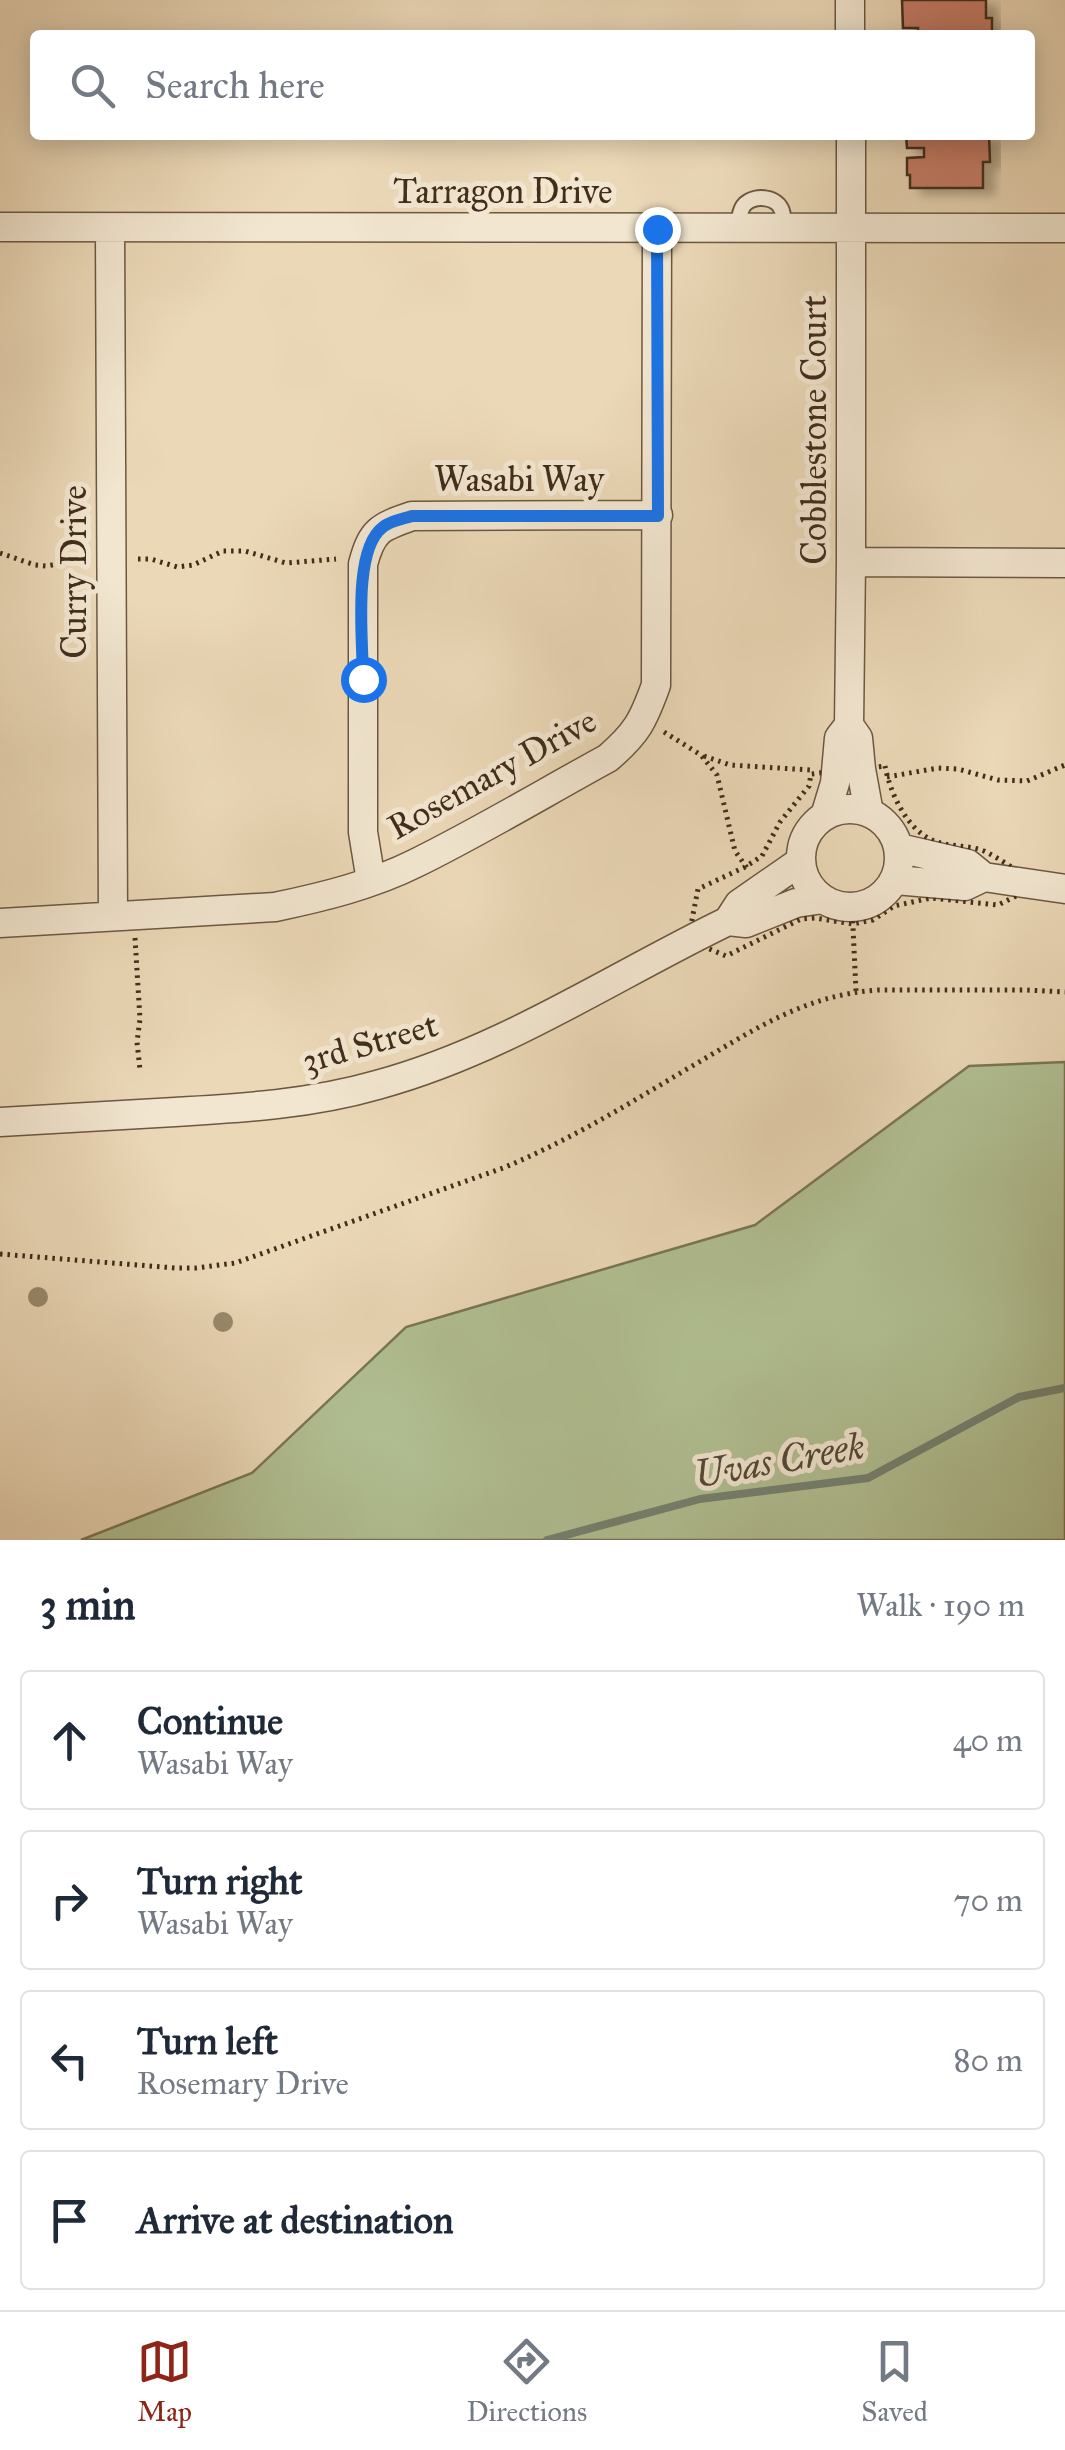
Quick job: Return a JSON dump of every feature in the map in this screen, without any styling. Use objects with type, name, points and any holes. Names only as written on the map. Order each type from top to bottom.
[{"type":"street","points":[[850,0],[850,30]]},
{"type":"street","name":"Cobblestone Court","points":[[850,140],[849,725],[858,738],[870,813]]},
{"type":"street","name":"Tarragon Drive","points":[[0,227],[1065,228]]},
{"type":"street","name":"Curry Drive","points":[[110,228],[114,916]]},
{"type":"street","name":"Rosemary Drive","points":[[0,923],[275,907],[316,899],[414,864],[608,758],[629,740],[643,720],[656,686],[657,229]]},
{"type":"street","name":"Wasabi Way","points":[[371,881],[363,813],[363,564],[368,545],[383,526],[412,516],[658,516]]},
{"type":"street","points":[[852,562],[1065,563]]},
{"type":"street","name":"Cobblestone Court","points":[[824,816],[836,784],[839,738],[849,725]]},
{"type":"street","points":[[837,810],[870,813],[893,834],[900,864],[886,892],[852,915],[815,893],[805,878],[803,844],[824,816],[837,810]]},
{"type":"street","points":[[899,848],[983,864],[1065,889]]},
{"type":"street","name":"3rd Street","points":[[0,1122],[273,1105],[376,1086],[450,1062],[728,921],[738,904],[801,861]]},
{"type":"street","points":[[895,880],[965,886],[983,864]]},
{"type":"street","name":"3rd Street","points":[[728,921],[746,923],[796,902],[823,899]]},
{"type":"path","points":[[125,558],[151,559],[177,567],[223,551],[245,551],[286,563],[336,559]]},
{"type":"path","points":[[0,553],[46,566],[94,558]]},
{"type":"path","points":[[661,730],[701,756],[717,774],[735,851],[745,866]]},
{"type":"path","points":[[698,890],[762,856],[780,822],[809,786],[811,772],[730,765],[701,756]]},
{"type":"path","points":[[887,778],[958,768],[998,780],[1027,781],[1065,765]]},
{"type":"path","points":[[886,766],[896,802],[923,836],[983,864]]},
{"type":"path","points":[[726,956],[801,919],[852,915],[873,920],[894,906],[931,898],[998,905]]},
{"type":"path","points":[[852,915],[856,991]]},
{"type":"path","points":[[135,935],[140,1070]]},
{"type":"path","points":[[0,1254],[175,1268],[218,1266],[256,1257],[537,1154],[784,1014],[817,1000],[856,991],[1065,992]]},
{"type":"green space","points":[[1065,1062],[1065,1540],[81,1540],[252,1473],[406,1327],[755,1225],[969,1066]]},
{"type":"building","points":[[902,0],[986,0],[986,18],[992,18],[992,30],[903,28]]},
{"type":"building","points":[[906,140],[989,140],[990,162],[983,162],[983,188],[910,188],[907,158],[924,157],[924,148],[907,148]]},
{"type":"waterway","name":"Uvas Creek","points":[[547,1540],[700,1499],[868,1478],[1019,1397],[1065,1388]]},
{"type":"route","points":[[363,679],[363,564],[368,545],[383,526],[412,516],[658,516],[657,229]]}]
